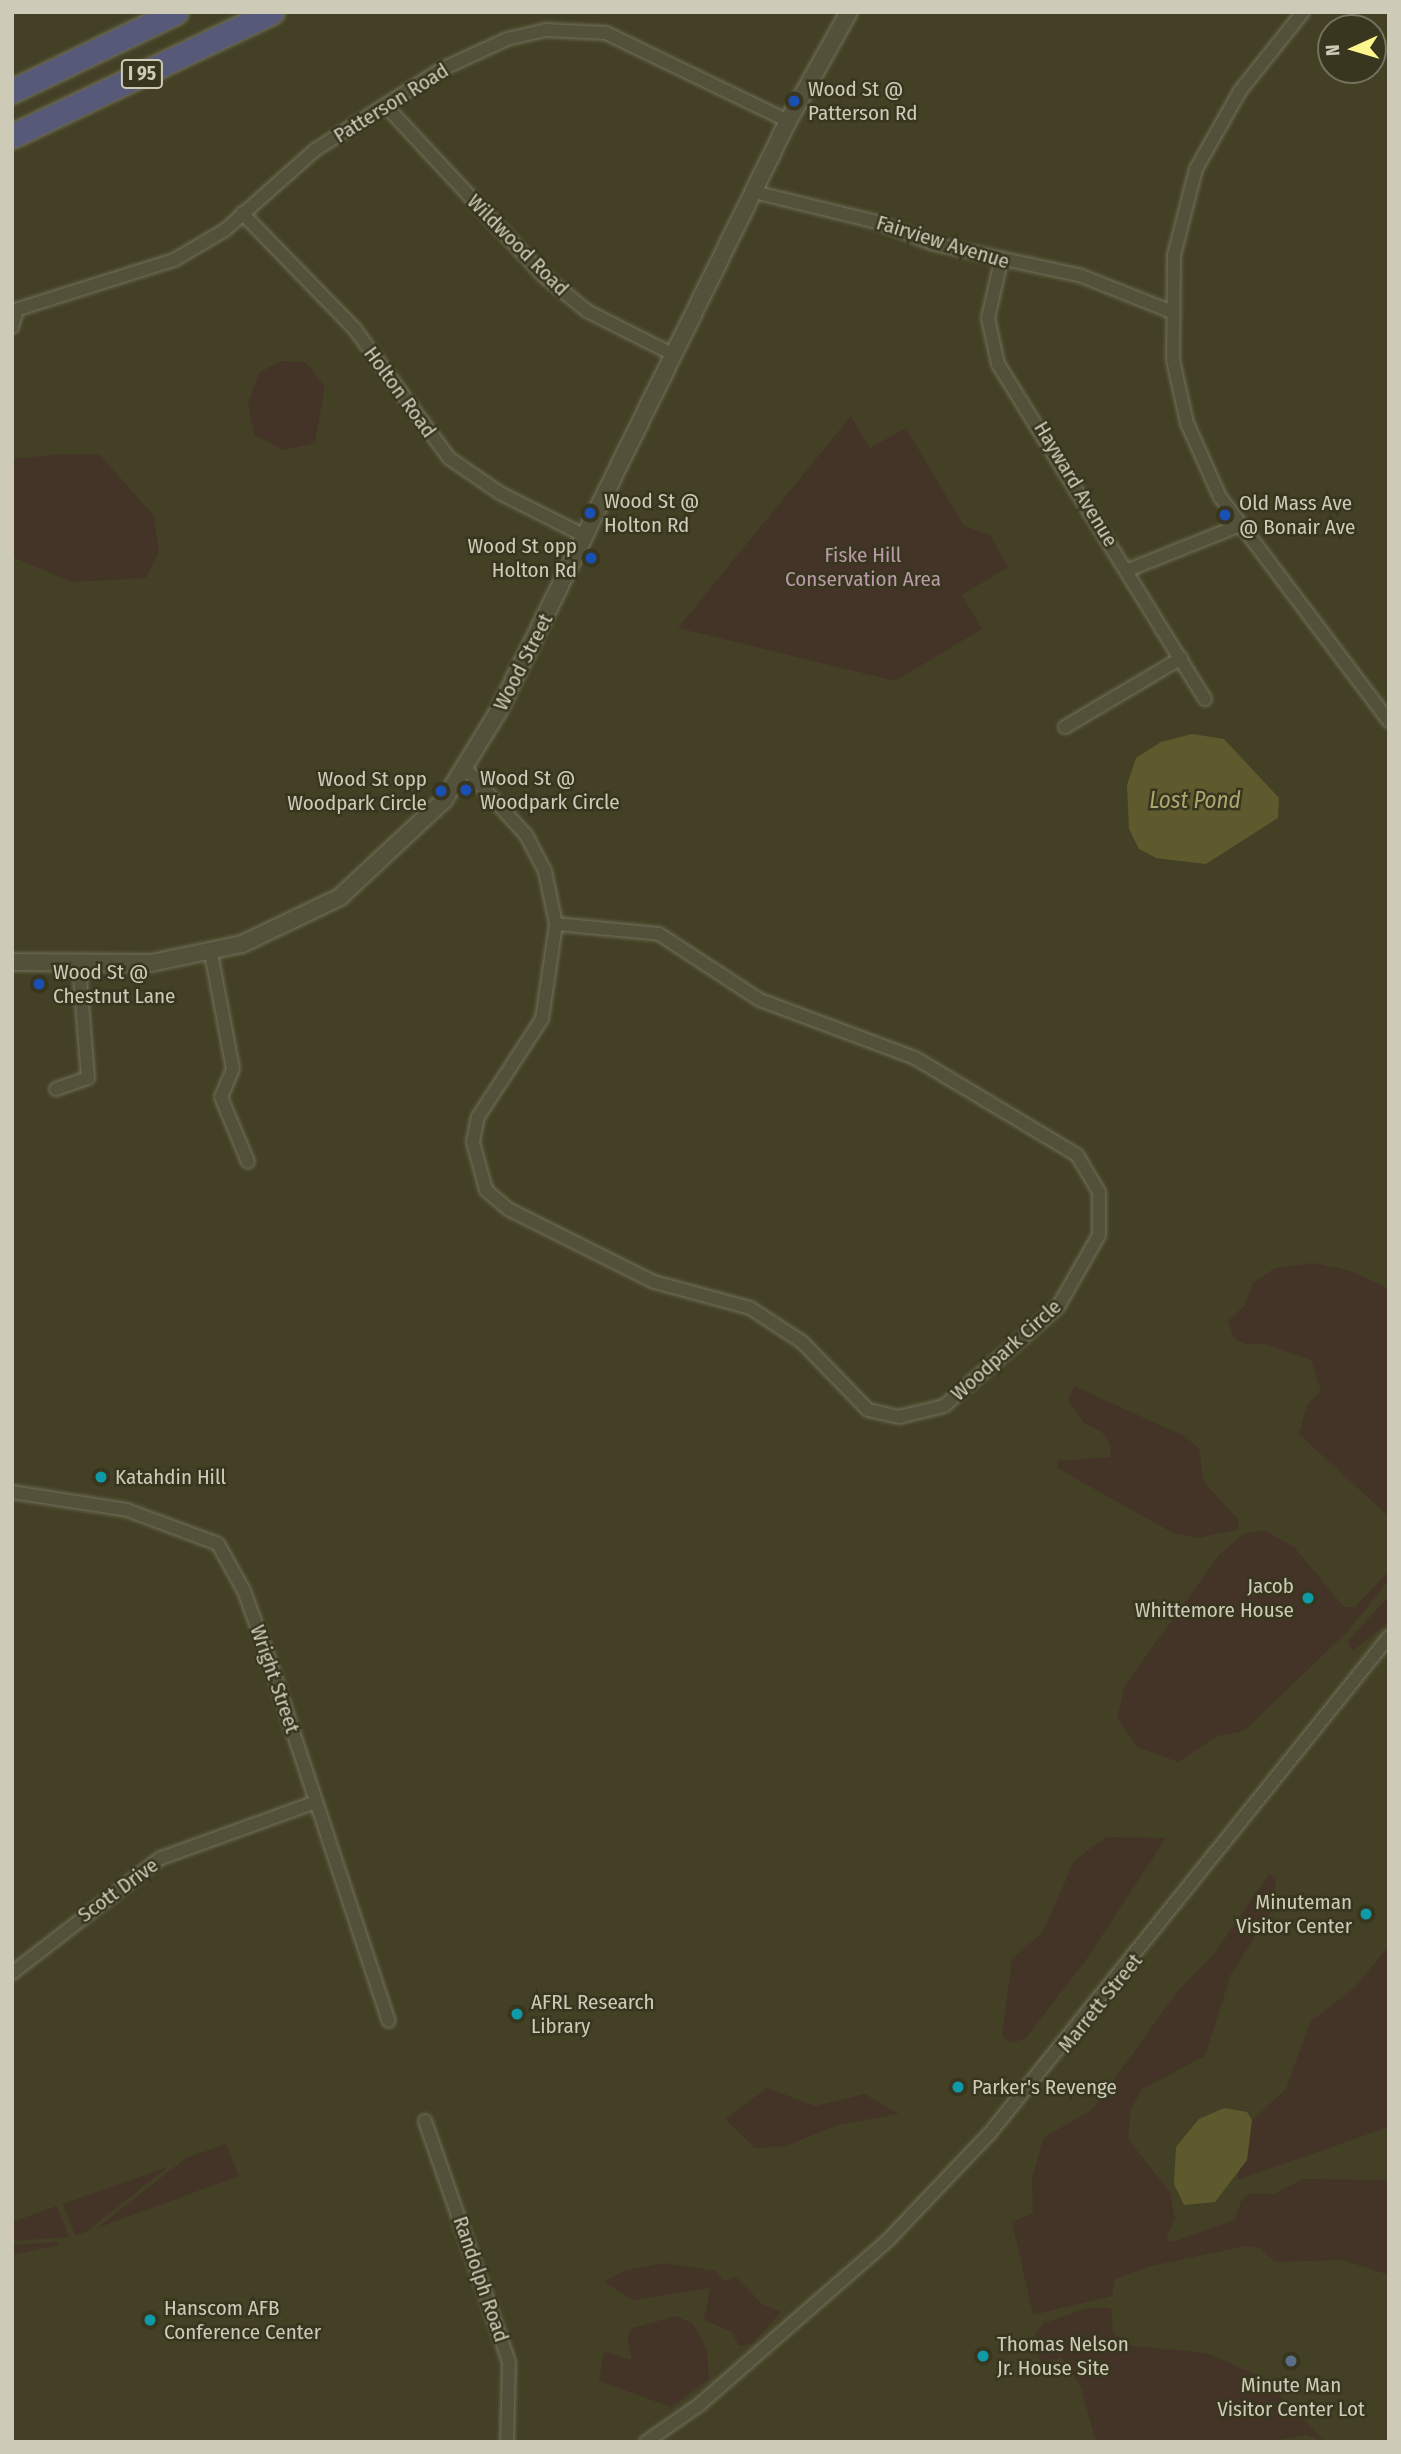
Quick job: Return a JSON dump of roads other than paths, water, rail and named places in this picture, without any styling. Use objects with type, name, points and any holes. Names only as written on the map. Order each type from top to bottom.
[{"type":"highway","name":"I 95","points":[[12,91],[176,12]]},
{"type":"highway","name":"I 95","points":[[12,136],[272,12]]},
{"type":"street","name":"Wood Street","points":[[12,962],[79,967],[211,953],[293,922],[344,894],[415,832],[465,768],[585,536],[788,121],[849,12]]},
{"type":"street","points":[[1303,12],[1240,90],[1204,152],[1179,225],[1170,311],[1184,413],[1238,526],[1389,721]]},
{"type":"street","name":"Patterson Road","points":[[12,327],[14,312],[174,260],[242,213],[315,150],[385,105],[507,39],[576,30],[654,52],[788,121]]},
{"type":"street","name":"Wildwood Road","points":[[385,105],[544,276],[587,311],[674,355]]},
{"type":"street","name":"Fairview Avenue","points":[[754,192],[1001,261],[1079,275],[1170,311]]},
{"type":"street","name":"Holton Road","points":[[242,213],[354,328],[449,458],[500,494],[585,536]]},
{"type":"street","name":"Hayward Avenue","points":[[1001,261],[988,318],[996,360],[1128,570],[1205,699]]},
{"type":"street","points":[[1128,570],[1238,526]]},
{"type":"street","points":[[1065,727],[1181,658]]},
{"type":"street","name":"Woodpark Circle","points":[[465,768],[526,835],[545,871],[556,924],[542,1019],[483,1108],[473,1142],[486,1190],[508,1209],[654,1282],[750,1308],[802,1342],[868,1410],[899,1417],[944,1406],[1058,1307],[1099,1235],[1099,1192],[1077,1155],[915,1058],[760,1000],[659,934],[556,924]]},
{"type":"street","points":[[211,953],[233,1069],[221,1097],[248,1162]]},
{"type":"street","points":[[56,1088],[88,1079],[79,967]]},
{"type":"street","name":"Wright Street","points":[[12,1492],[127,1510],[218,1544],[244,1591],[388,2021]]},
{"type":"street","name":"Marrett Street","points":[[646,2442],[699,2405],[889,2239],[997,2126],[1389,1637]]},
{"type":"street","name":"Scott Drive","points":[[12,1973],[161,1858],[316,1802]]},
{"type":"street","name":"Randolph Road","points":[[425,2121],[509,2362],[507,2442]]},
{"type":"water","name":"Lost Pond","points":[[1192,734],[1224,739],[1279,798],[1278,818],[1206,864],[1156,858],[1139,849],[1129,829],[1127,785],[1136,758],[1161,742]]},
{"type":"water","points":[[1224,2108],[1247,2112],[1252,2120],[1247,2160],[1215,2202],[1184,2205],[1174,2184],[1176,2147],[1199,2119]]},
{"type":"place","name":"Wood St @ Patterson Rd","points":[[794,101]]},
{"type":"place","name":"Wood St @ Holton Rd","points":[[590,513]]},
{"type":"place","name":"Old Mass Ave @ Bonair Ave","points":[[1225,515]]},
{"type":"place","name":"Wood St opp Holton Rd","points":[[591,558]]},
{"type":"place","name":"Wood St @ Woodpark Circle","points":[[466,790]]},
{"type":"place","name":"Wood St opp Woodpark Circle","points":[[441,791]]},
{"type":"place","name":"Wood St @ Chestnut Lane","points":[[39,984]]},
{"type":"place","name":"Katahdin Hill","points":[[101,1477]]},
{"type":"place","name":"Jacob Whittemore House","points":[[1308,1598]]},
{"type":"place","name":"Minuteman Visitor Center","points":[[1366,1914]]},
{"type":"place","name":"AFRL Research Library","points":[[517,2014]]},
{"type":"place","name":"Parker's Revenge","points":[[958,2087]]},
{"type":"place","name":"Hanscom AFB Conference Center","points":[[150,2320]]},
{"type":"place","name":"Thomas Nelson Jr. House Site","points":[[983,2356]]},
{"type":"place","name":"Minute Man Visitor Center Lot","points":[[1291,2361]]},
{"type":"park label","name":"Fiske Hill Conservation Area","points":[[863,567]]}]
